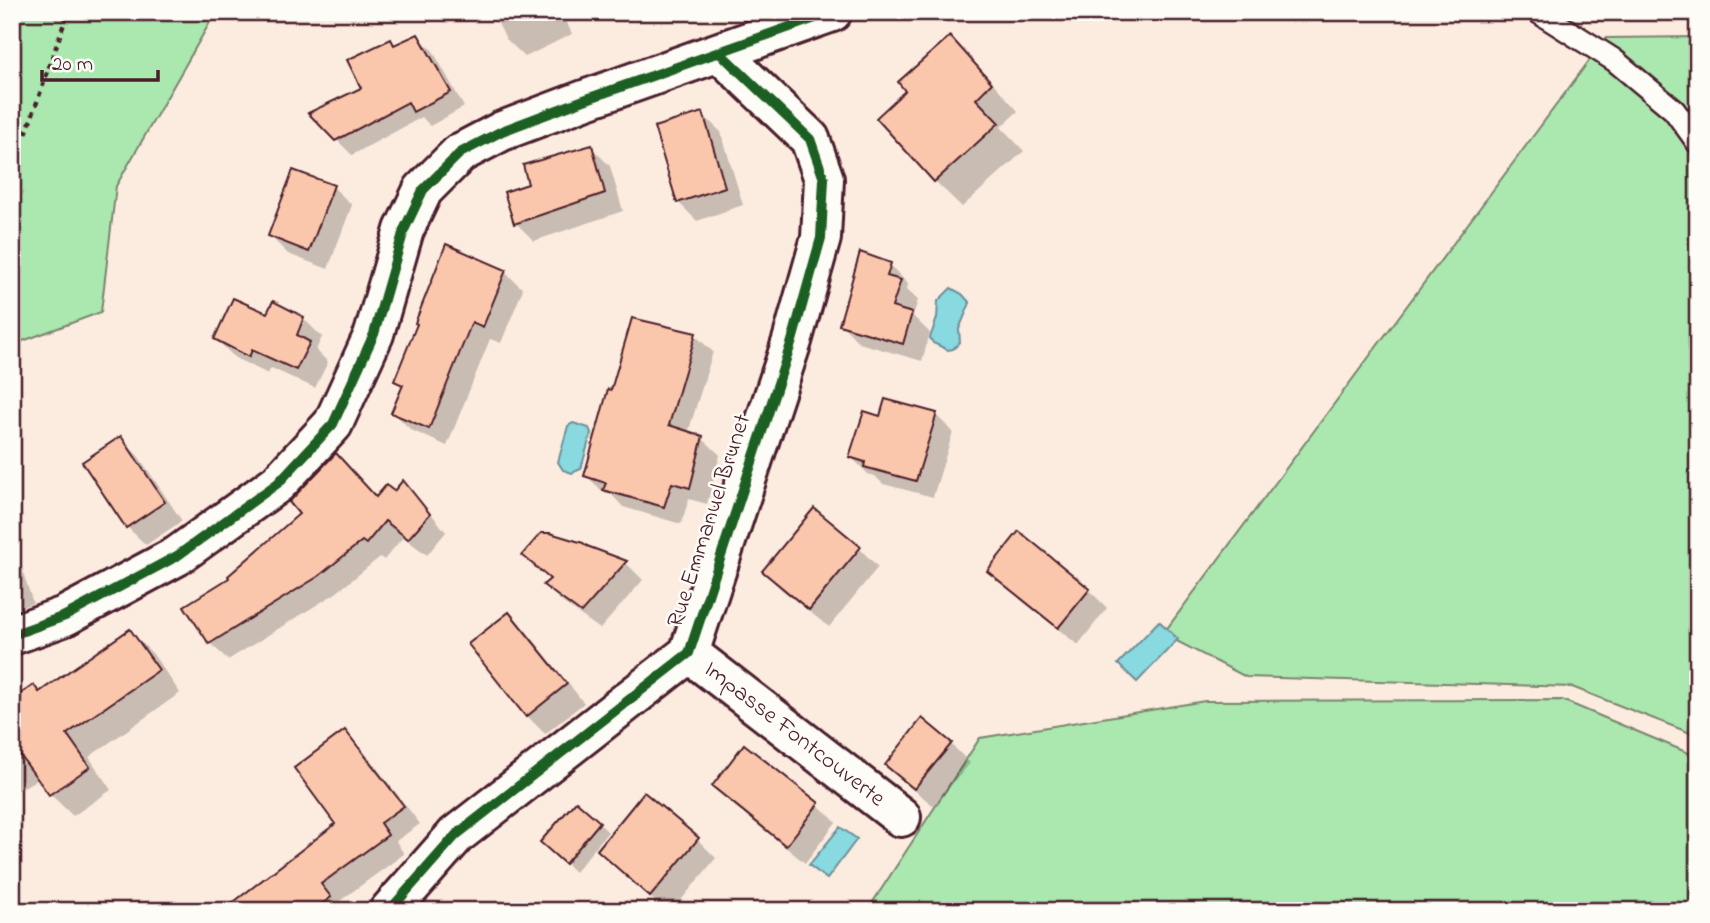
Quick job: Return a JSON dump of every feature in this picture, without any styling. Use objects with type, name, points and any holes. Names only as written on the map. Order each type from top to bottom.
[{"type":"street","points":[[12,635],[65,616],[177,556],[288,473],[333,424],[373,334],[404,230],[423,190],[460,153],[502,131],[832,12]]},
{"type":"street","name":"Rue Emmanuel Brunet","points":[[389,911],[456,835],[689,653],[792,341],[821,237],[824,179],[810,139],[720,53]]},
{"type":"street","name":"Impasse Fontcouverte","points":[[689,653],[901,817]]},
{"type":"lane","points":[[1538,12],[1614,60],[1674,110],[1698,143]]},
{"type":"path","points":[[26,134],[68,12]]},
{"type":"green space","points":[[12,12],[221,12],[213,17],[116,186],[101,312],[12,345]]},
{"type":"green space","points":[[1698,37],[1698,736],[1572,687],[1246,677],[1163,634],[1606,38]]},
{"type":"green space","points":[[1562,700],[1698,757],[1698,911],[867,911],[980,738],[1205,701]]},
{"type":"water","points":[[951,288],[962,294],[970,303],[959,329],[960,342],[948,350],[933,343],[930,338],[937,318],[938,301]]},
{"type":"water","points":[[573,423],[589,428],[591,433],[581,469],[572,473],[563,470],[558,462],[568,426]]},
{"type":"water","points":[[1159,621],[1178,639],[1137,682],[1118,664]]},
{"type":"water","points":[[840,827],[857,839],[827,879],[809,865]]},
{"type":"building","points":[[418,34],[451,92],[413,112],[408,102],[335,141],[308,113],[361,88],[347,60],[391,39],[394,45]]},
{"type":"building","points":[[950,36],[992,83],[976,99],[999,123],[934,182],[876,118],[905,91],[898,82]]},
{"type":"building","points":[[703,112],[725,187],[677,203],[654,127]]},
{"type":"building","points":[[592,145],[605,193],[514,224],[504,192],[528,184],[523,165]]},
{"type":"building","points":[[293,170],[334,185],[309,252],[268,236]]},
{"type":"building","points":[[446,244],[506,270],[483,327],[472,322],[429,429],[391,413],[403,385],[394,381]]},
{"type":"building","points":[[860,252],[891,263],[887,276],[901,280],[892,307],[912,313],[903,344],[839,325]]},
{"type":"building","points":[[233,298],[267,313],[273,301],[304,317],[297,335],[310,342],[296,370],[252,350],[249,357],[214,339]]},
{"type":"building","points":[[632,318],[696,333],[669,425],[703,436],[690,488],[672,483],[664,507],[603,490],[606,483],[584,476],[608,389],[611,390]]},
{"type":"building","points":[[885,399],[937,413],[916,481],[864,467],[865,462],[849,457],[864,411],[880,416]]},
{"type":"building","points":[[121,436],[165,502],[126,528],[82,462]]},
{"type":"building","points":[[336,453],[376,497],[386,485],[394,491],[403,480],[430,514],[408,539],[385,521],[366,544],[362,541],[319,576],[209,644],[184,606],[229,578],[228,576],[299,514],[289,502]]},
{"type":"building","points":[[814,508],[861,547],[809,610],[762,571]]},
{"type":"building","points":[[1019,531],[1090,589],[1058,628],[987,571]]},
{"type":"building","points":[[541,533],[583,543],[627,561],[581,613],[543,585],[550,579],[522,555]]},
{"type":"building","points":[[509,612],[567,684],[526,717],[468,644]]},
{"type":"building","points":[[130,629],[159,670],[67,734],[90,767],[49,795],[12,744],[12,699],[34,685],[39,692]]},
{"type":"building","points":[[922,718],[952,743],[914,789],[885,765]]},
{"type":"building","points":[[345,730],[404,806],[380,823],[388,835],[321,884],[331,897],[314,911],[222,911],[335,824],[294,768]]},
{"type":"building","points":[[744,744],[819,803],[786,846],[712,786]]},
{"type":"building","points":[[644,792],[699,838],[650,897],[597,850]]},
{"type":"building","points":[[576,801],[600,822],[565,864],[540,842]]},
{"type":"cycle path","points":[[12,635],[65,616],[177,556],[278,483],[333,424],[374,334],[404,230],[423,190],[460,153],[502,131],[832,12]]},
{"type":"cycle path","points":[[389,911],[456,835],[689,653],[792,341],[821,238],[824,179],[810,139],[720,53]]}]
